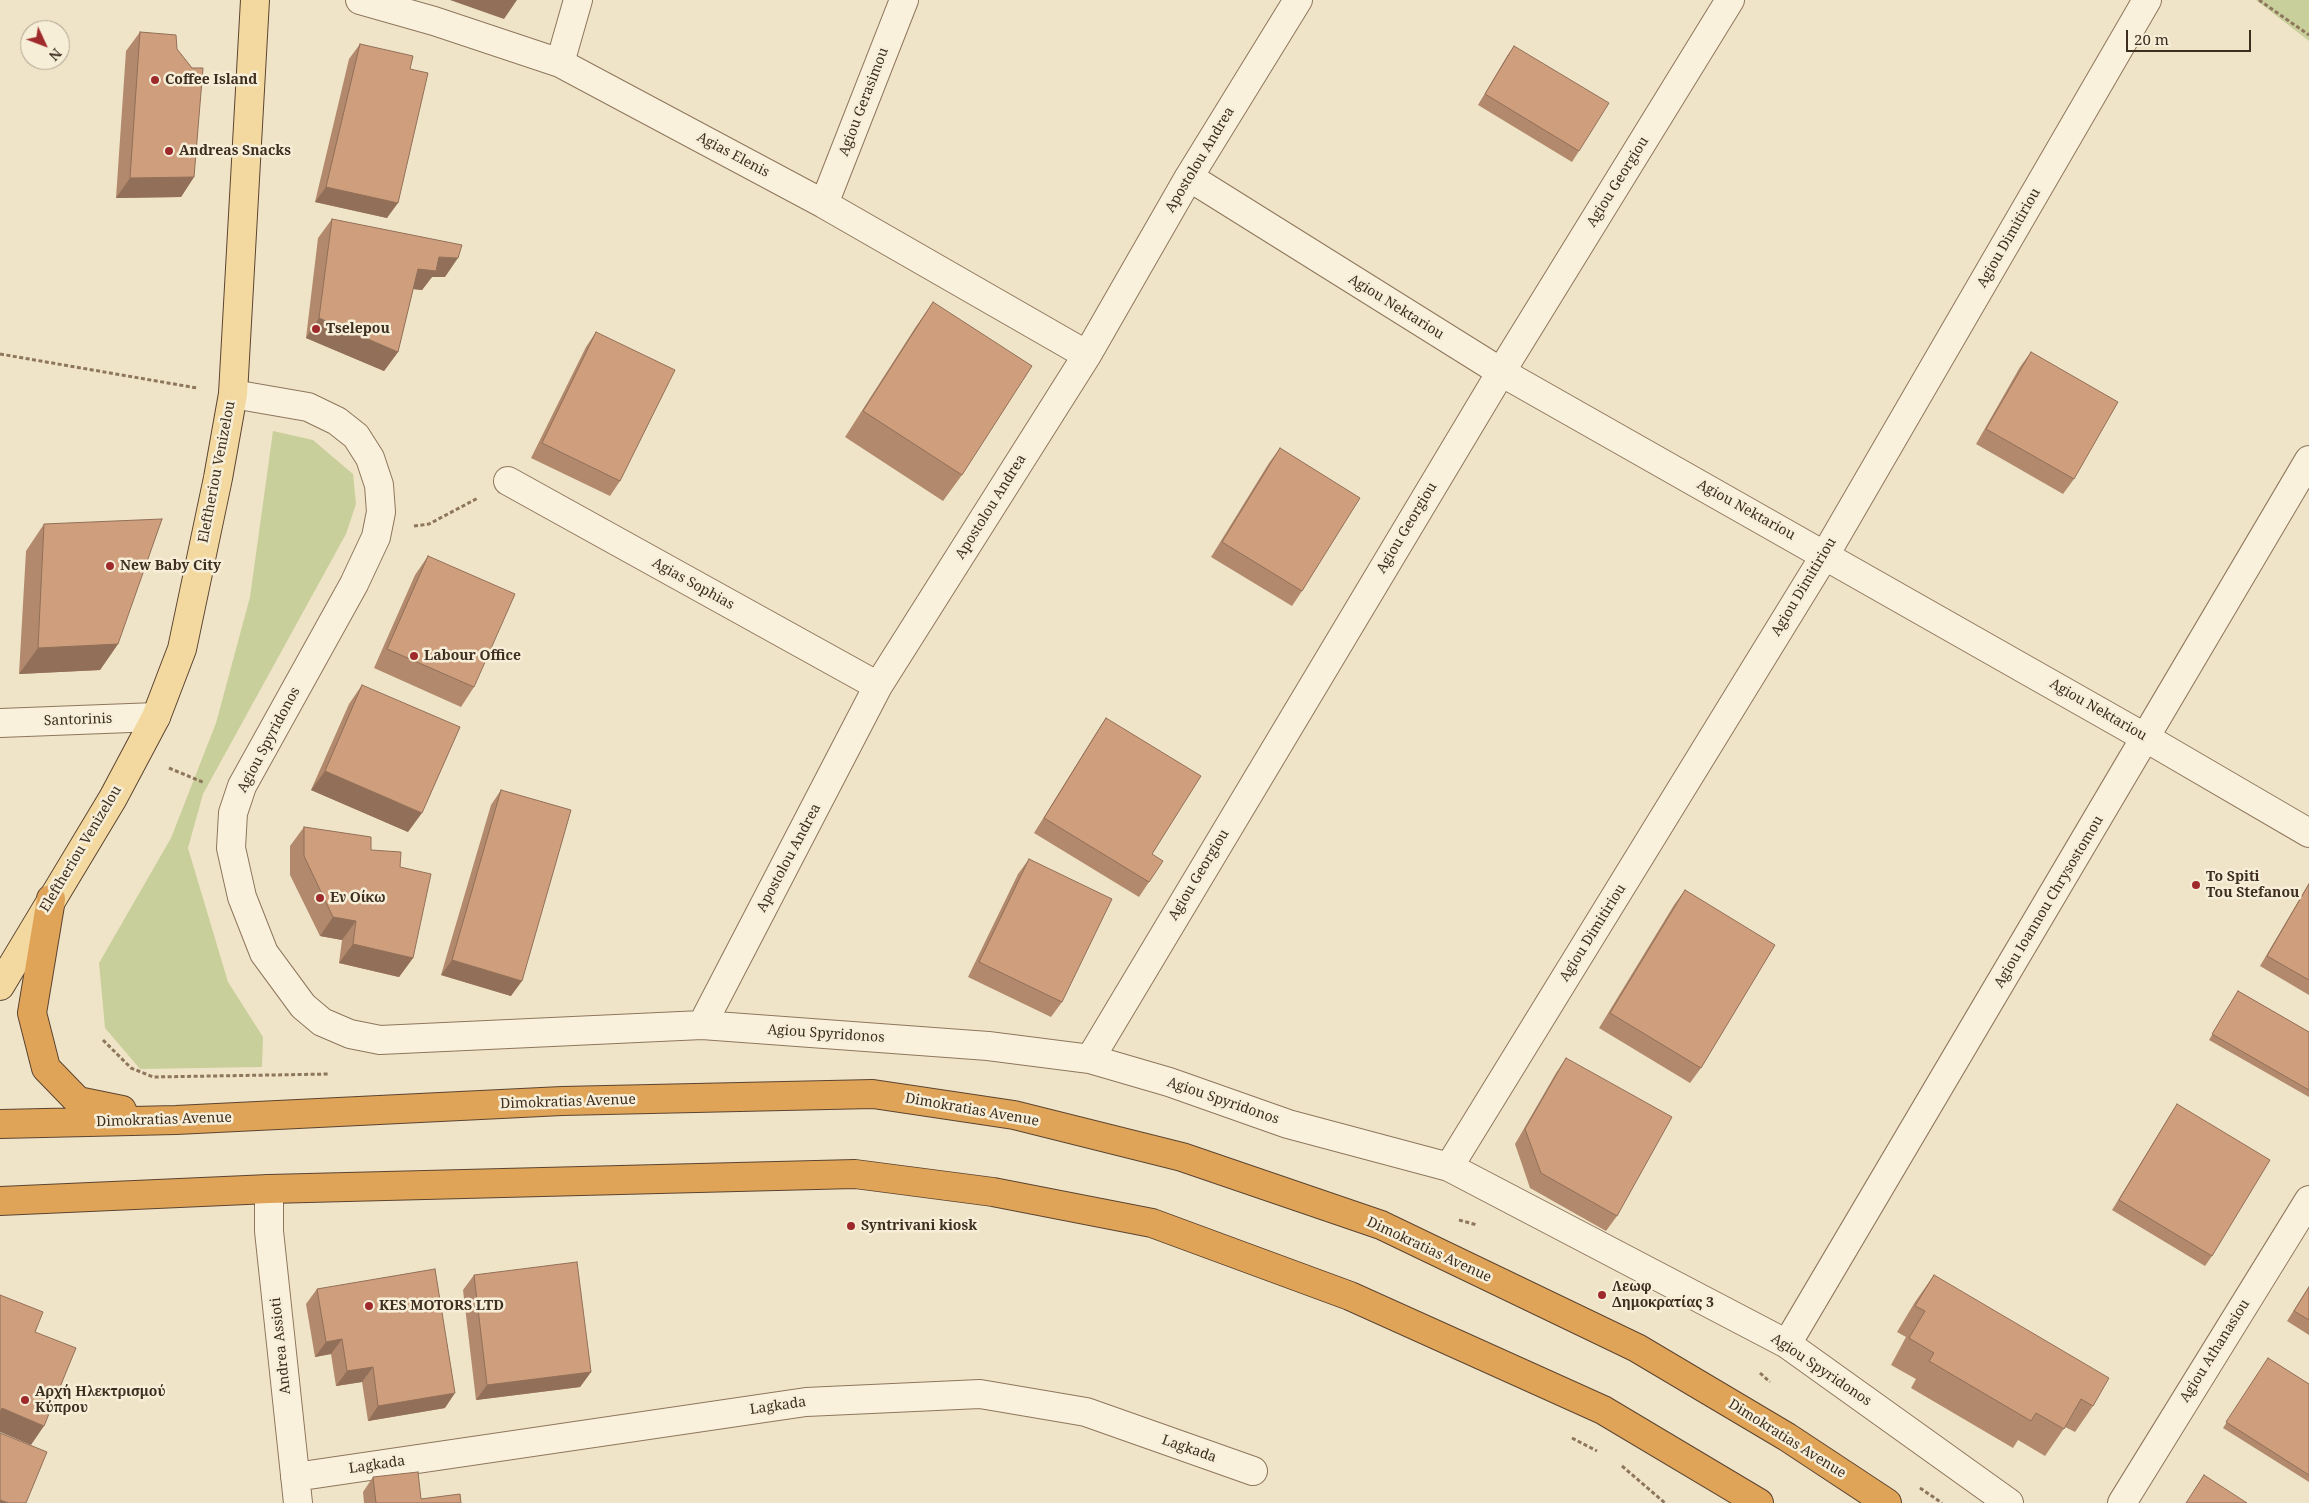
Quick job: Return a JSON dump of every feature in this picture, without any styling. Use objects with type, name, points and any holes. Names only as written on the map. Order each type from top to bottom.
[{"type":"highway","points":[[52,899],[32,1013],[46,1068],[78,1101],[176,1120]]},
{"type":"highway","name":"Dimokratias Avenue","points":[[0,1124],[176,1120],[562,1101],[873,1094],[1014,1114],[1182,1157],[1381,1225],[1637,1348],[1787,1437],[1887,1503]]},
{"type":"highway","points":[[0,1200],[269,1189],[855,1174],[993,1192],[1152,1223],[1350,1296],[1603,1410],[1759,1503]]},
{"type":"main road","name":"Eleftheriou Venizelou","points":[[0,986],[91,836],[156,717],[182,648],[218,478],[233,394],[255,0]]},
{"type":"street","name":"Agias Elenis","points":[[360,0],[434,20],[560,63],[824,204],[1087,355]]},
{"type":"street","points":[[560,63],[578,0]]},
{"type":"street","name":"Agiou Gerasimou","points":[[824,204],[904,0]]},
{"type":"street","name":"Apostolou Andrea","points":[[702,1024],[878,686],[1087,355],[1189,177],[1298,0]]},
{"type":"street","name":"Agiou Georgiou","points":[[1090,1059],[1501,372],[1730,0]]},
{"type":"street","name":"Agiou Dimitiriou","points":[[1449,1167],[1825,555],[2147,0]]},
{"type":"street","name":"Agiou Nektariou","points":[[1189,177],[1501,372],[2146,738],[2309,833]]},
{"type":"street","name":"Agiou Spyridonos","points":[[233,394],[308,407],[337,421],[356,436],[370,458],[379,485],[381,512],[376,537],[354,584],[238,796],[233,813],[231,848],[242,897],[264,953],[303,1006],[322,1022],[350,1034],[380,1040],[702,1024],[988,1046],[1090,1059],[1169,1082],[1288,1124],[1449,1167],[1787,1344],[2009,1503]]},
{"type":"street","name":"Agiou Ioannou Chrysostomou","points":[[1787,1344],[2309,460]]},
{"type":"street","name":"Agias Sophias","points":[[508,481],[878,686]]},
{"type":"street","name":"Santorinis","points":[[0,723],[156,717]]},
{"type":"street","name":"Andrea Assioti","points":[[269,1189],[269,1231],[297,1490]]},
{"type":"street","name":"Agiou Athanasiou","points":[[2122,1503],[2309,1200]]},
{"type":"street","name":"Lagkada","points":[[297,1490],[806,1402],[980,1394],[1086,1412],[1253,1471]]},
{"type":"path","points":[[2259,0],[2309,34]]},
{"type":"path","points":[[0,354],[233,394]]},
{"type":"path","points":[[378,528],[429,524],[508,481]]},
{"type":"path","points":[[136,754],[238,796]]},
{"type":"path","points":[[103,1040],[131,1068],[153,1077],[202,1076]]},
{"type":"path","points":[[1568,1436],[1601,1454]]},
{"type":"path","points":[[1618,1462],[1665,1503]]},
{"type":"green space","points":[[2256,0],[2309,0],[2309,41]]},
{"type":"green space","points":[[273,431],[313,440],[353,474],[356,504],[346,534],[203,794],[188,848],[228,982],[263,1037],[262,1067],[140,1069],[105,1028],[99,963],[171,838],[216,723],[250,597]]},
{"type":"building","points":[[140,32],[176,35],[177,49],[192,68],[203,68],[194,177],[130,178]]},
{"type":"building","points":[[360,44],[413,56],[410,69],[428,73],[398,203],[326,187]]},
{"type":"building","points":[[1514,46],[1609,103],[1579,151],[1485,94]]},
{"type":"building","points":[[332,219],[462,245],[458,258],[439,257],[436,271],[418,269],[398,352],[319,318]]},
{"type":"building","points":[[933,302],[1032,366],[962,475],[863,411]]},
{"type":"building","points":[[596,332],[675,370],[620,481],[542,443]]},
{"type":"building","points":[[2031,352],[2118,402],[2074,479],[1986,429]]},
{"type":"building","points":[[1280,448],[1360,498],[1302,591],[1222,542]]},
{"type":"building","points":[[162,519],[118,644],[38,648],[44,524]]},
{"type":"building","points":[[428,556],[515,594],[474,687],[387,649]]},
{"type":"building","points":[[362,685],[460,727],[422,813],[325,771]]},
{"type":"building","points":[[1106,718],[1201,776],[1152,854],[1163,861],[1149,882],[1044,818]]},
{"type":"building","points":[[501,790],[571,810],[522,981],[452,960]]},
{"type":"building","points":[[304,827],[371,837],[371,850],[401,852],[400,867],[431,874],[413,958],[353,944],[356,921],[333,917],[304,856]]},
{"type":"building","points":[[1029,859],[1112,899],[1062,1002],[979,962]]},
{"type":"building","points":[[2309,884],[2309,980],[2267,956]]},
{"type":"building","points":[[1685,890],[1775,945],[1701,1068],[1610,1013]]},
{"type":"building","points":[[2238,991],[2309,1032],[2309,1090],[2212,1034]]},
{"type":"building","points":[[1566,1058],[1672,1117],[1617,1216],[1541,1173],[1525,1129]]},
{"type":"building","points":[[2177,1104],[2270,1160],[2212,1256],[2119,1200]]},
{"type":"building","points":[[577,1262],[591,1372],[487,1385],[474,1275]]},
{"type":"building","points":[[435,1269],[455,1393],[378,1406],[373,1367],[347,1371],[342,1339],[326,1342],[317,1289]]},
{"type":"building","points":[[1934,1275],[2109,1378],[2093,1406],[2081,1399],[2064,1429],[2036,1413],[2031,1421],[1929,1361],[1934,1353],[1909,1338],[1925,1311],[1915,1306]]},
{"type":"building","points":[[2309,1287],[2309,1320],[2294,1311]]},
{"type":"building","name":"Αρχή Ηλεκτρισμού Κύπρου","points":[[0,1295],[43,1312],[35,1332],[76,1348],[44,1426],[2,1408],[0,1413]]},
{"type":"building","points":[[2268,1358],[2309,1384],[2309,1475],[2226,1422]]},
{"type":"building","points":[[0,1433],[47,1452],[26,1503],[9,1503],[0,1500]]},
{"type":"building","points":[[418,1472],[421,1499],[460,1494],[461,1503],[376,1503],[373,1477]]},
{"type":"building","points":[[2204,1475],[2247,1503],[2186,1503]]},
{"type":"place","name":"Coffee Island","points":[[155,80]]},
{"type":"place","name":"Andreas Snacks","points":[[169,151]]},
{"type":"place","name":"Tselepou","points":[[316,329]]},
{"type":"place","name":"New Baby City","points":[[110,566]]},
{"type":"place","name":"Labour Office","points":[[414,656]]},
{"type":"place","name":"To Spiti Tou Stefanou","points":[[2196,885]]},
{"type":"place","name":"Εν Οίκω","points":[[320,898]]},
{"type":"place","name":"Syntrivani kiosk","points":[[851,1226]]},
{"type":"place","name":"Λεωφ Δημοκρατίας 3","points":[[1602,1295]]},
{"type":"place","name":"KES MOTORS LTD","points":[[369,1306]]},
{"type":"place","name":"Αρχή Ηλεκτρισμού Κύπρου","points":[[25,1400]]}]
